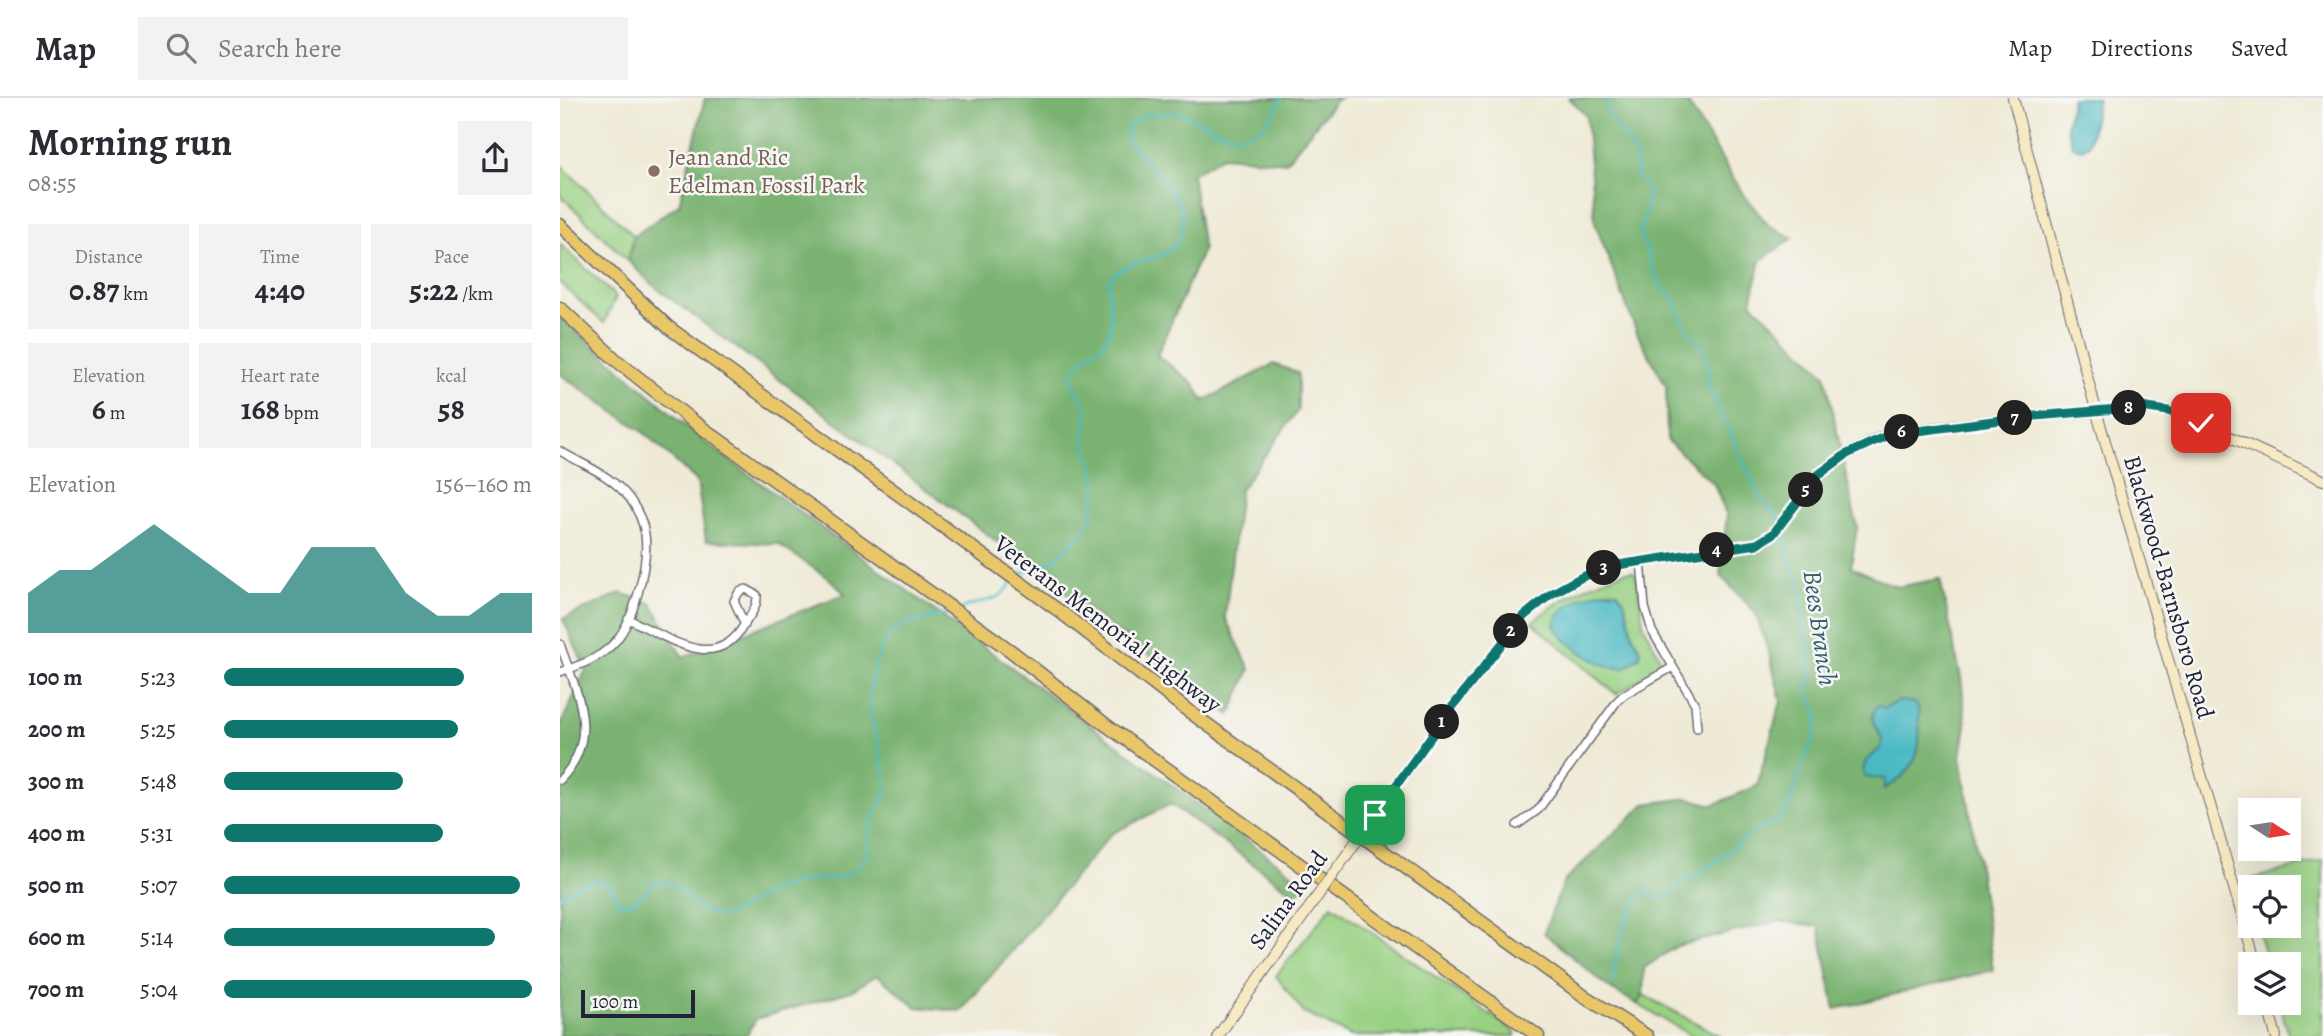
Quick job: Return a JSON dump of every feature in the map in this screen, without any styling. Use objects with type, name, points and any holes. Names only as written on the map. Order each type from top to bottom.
[{"type":"highway","name":"Veterans Memorial Highway","points":[[560,225],[668,327],[1062,613],[1182,707],[1584,996],[1647,1036]]},
{"type":"highway","points":[[560,308],[616,360],[690,419],[1011,651],[1106,725],[1538,1036]]},
{"type":"street","name":"Blackwood-Barnsboro Road","points":[[2013,98],[2096,410],[2253,952]]},
{"type":"street","name":"Salina Road","points":[[1218,1036],[1450,710],[1524,616],[1551,594],[1582,577],[1611,566],[1750,547],[1768,537],[1779,526],[1825,469],[1847,454],[1888,435],[2023,417],[2150,408],[2176,413],[2323,480]]},
{"type":"street","points":[[560,451],[607,476],[631,500],[645,532],[644,564],[628,619],[612,645],[592,660],[560,672]]},
{"type":"street","points":[[1641,561],[1648,621],[1695,704],[1697,728]]},
{"type":"street","points":[[628,619],[692,648],[708,651],[725,647],[745,625],[758,600],[754,592],[746,589],[739,592],[734,601],[745,625]]},
{"type":"street","points":[[560,643],[580,701],[584,728],[577,756],[570,770],[560,780]]},
{"type":"street","points":[[1517,825],[1538,810],[1618,701],[1625,694],[1673,667]]},
{"type":"street","points":[[2270,1015],[2276,1036]]},
{"type":"green space","points":[[705,98],[1340,98],[1286,162],[1223,156],[1192,174],[1203,250],[1157,355],[1194,384],[1204,401],[1274,364],[1298,373],[1298,410],[1240,490],[1225,617],[1250,669],[1230,715],[655,287],[628,261],[634,236],[679,204]]},
{"type":"green space","points":[[1569,98],[1685,98],[1743,194],[1768,225],[1793,238],[1761,260],[1751,302],[1825,374],[1857,527],[1851,567],[1897,587],[1940,579],[1961,678],[1966,725],[1961,757],[1993,970],[1835,1009],[1819,927],[1779,921],[1677,946],[1644,968],[1643,995],[1637,1004],[1609,988],[1544,933],[1564,881],[1645,804],[1688,798],[1713,805],[1757,786],[1781,701],[1755,612],[1720,575],[1727,516],[1714,484],[1667,440],[1666,386],[1637,333],[1595,223],[1586,116]]},
{"type":"green space","points":[[560,164],[634,236],[628,261],[560,195]]},
{"type":"green space","points":[[560,244],[616,297],[604,323],[560,283]]},
{"type":"green space","points":[[560,317],[706,443],[1308,885],[1294,894],[1171,804],[1111,834],[961,1011],[916,1007],[877,975],[851,991],[756,1019],[746,1036],[560,1036],[560,726],[586,670],[563,619],[621,593],[651,603],[683,657],[845,594],[831,580],[778,544],[706,541],[697,481],[642,431],[560,374]]},
{"type":"green space","points":[[1625,572],[1633,572],[1637,578],[1643,624],[1662,662],[1660,668],[1616,694],[1532,622],[1576,592]]},
{"type":"green space","points":[[2323,860],[2323,1036],[2289,1036],[2283,1015],[2301,1015],[2301,952],[2264,952],[2260,938],[2301,938],[2301,875],[2266,875]]},
{"type":"green space","points":[[1332,905],[1515,1032],[1515,1036],[1351,1036],[1304,1013],[1276,976]]},
{"type":"green space","points":[[1643,995],[1721,1036],[1692,1036],[1637,1004]]},
{"type":"water","points":[[2072,98],[2098,98],[2089,145],[2082,149],[2073,147],[2066,127]]},
{"type":"water","points":[[1604,591],[1617,591],[1624,600],[1633,636],[1641,651],[1640,656],[1625,668],[1606,665],[1585,655],[1566,640],[1555,625],[1561,612],[1567,607],[1581,598]]},
{"type":"water","points":[[1899,701],[1915,703],[1918,708],[1919,745],[1909,770],[1884,789],[1886,779],[1866,777],[1863,773],[1864,767],[1868,759],[1877,752],[1882,741],[1874,723],[1874,712],[1878,705],[1884,708]]},
{"type":"waterway","points":[[1018,575],[1055,559],[1085,530],[1093,513],[1096,484],[1093,465],[1085,444],[1086,406],[1071,381],[1078,365],[1100,347],[1108,336],[1111,322],[1109,281],[1117,272],[1128,266],[1164,253],[1174,246],[1181,236],[1183,220],[1179,204],[1162,177],[1130,144],[1127,137],[1128,126],[1143,116],[1177,112],[1225,133],[1244,136],[1263,126],[1276,110],[1281,98]]},
{"type":"waterway","name":"Bees Branch","points":[[1606,98],[1612,120],[1635,154],[1637,176],[1648,189],[1647,207],[1640,230],[1650,261],[1660,285],[1675,300],[1686,328],[1703,347],[1707,359],[1709,387],[1761,498],[1781,520]]},
{"type":"waterway","name":"Bees Branch","points":[[1612,983],[1625,921],[1637,899],[1646,891],[1663,899],[1671,895],[1682,881],[1699,874],[1756,830],[1778,821],[1795,790],[1800,769],[1812,744],[1818,714],[1808,691],[1810,677],[1800,584],[1791,565],[1784,526]]},
{"type":"waterway","points":[[961,609],[996,598],[1007,590],[1011,583]]},
{"type":"waterway","points":[[560,896],[596,880],[611,886],[618,903],[625,904],[635,901],[656,882],[665,882],[702,909],[720,916],[785,886],[842,876],[855,870],[867,854],[869,831],[887,784],[870,706],[870,690],[878,657],[895,630],[952,612]]},
{"type":"place","name":"Jean and Ric Edelman Fossil Park","points":[[654,171]]},
{"type":"route","points":[[1375,815],[1450,710],[1524,616],[1565,585],[1611,566],[1757,544],[1773,534],[1818,475],[1832,463],[1888,435],[2023,417],[2141,407],[2168,411],[2201,423]]}]
